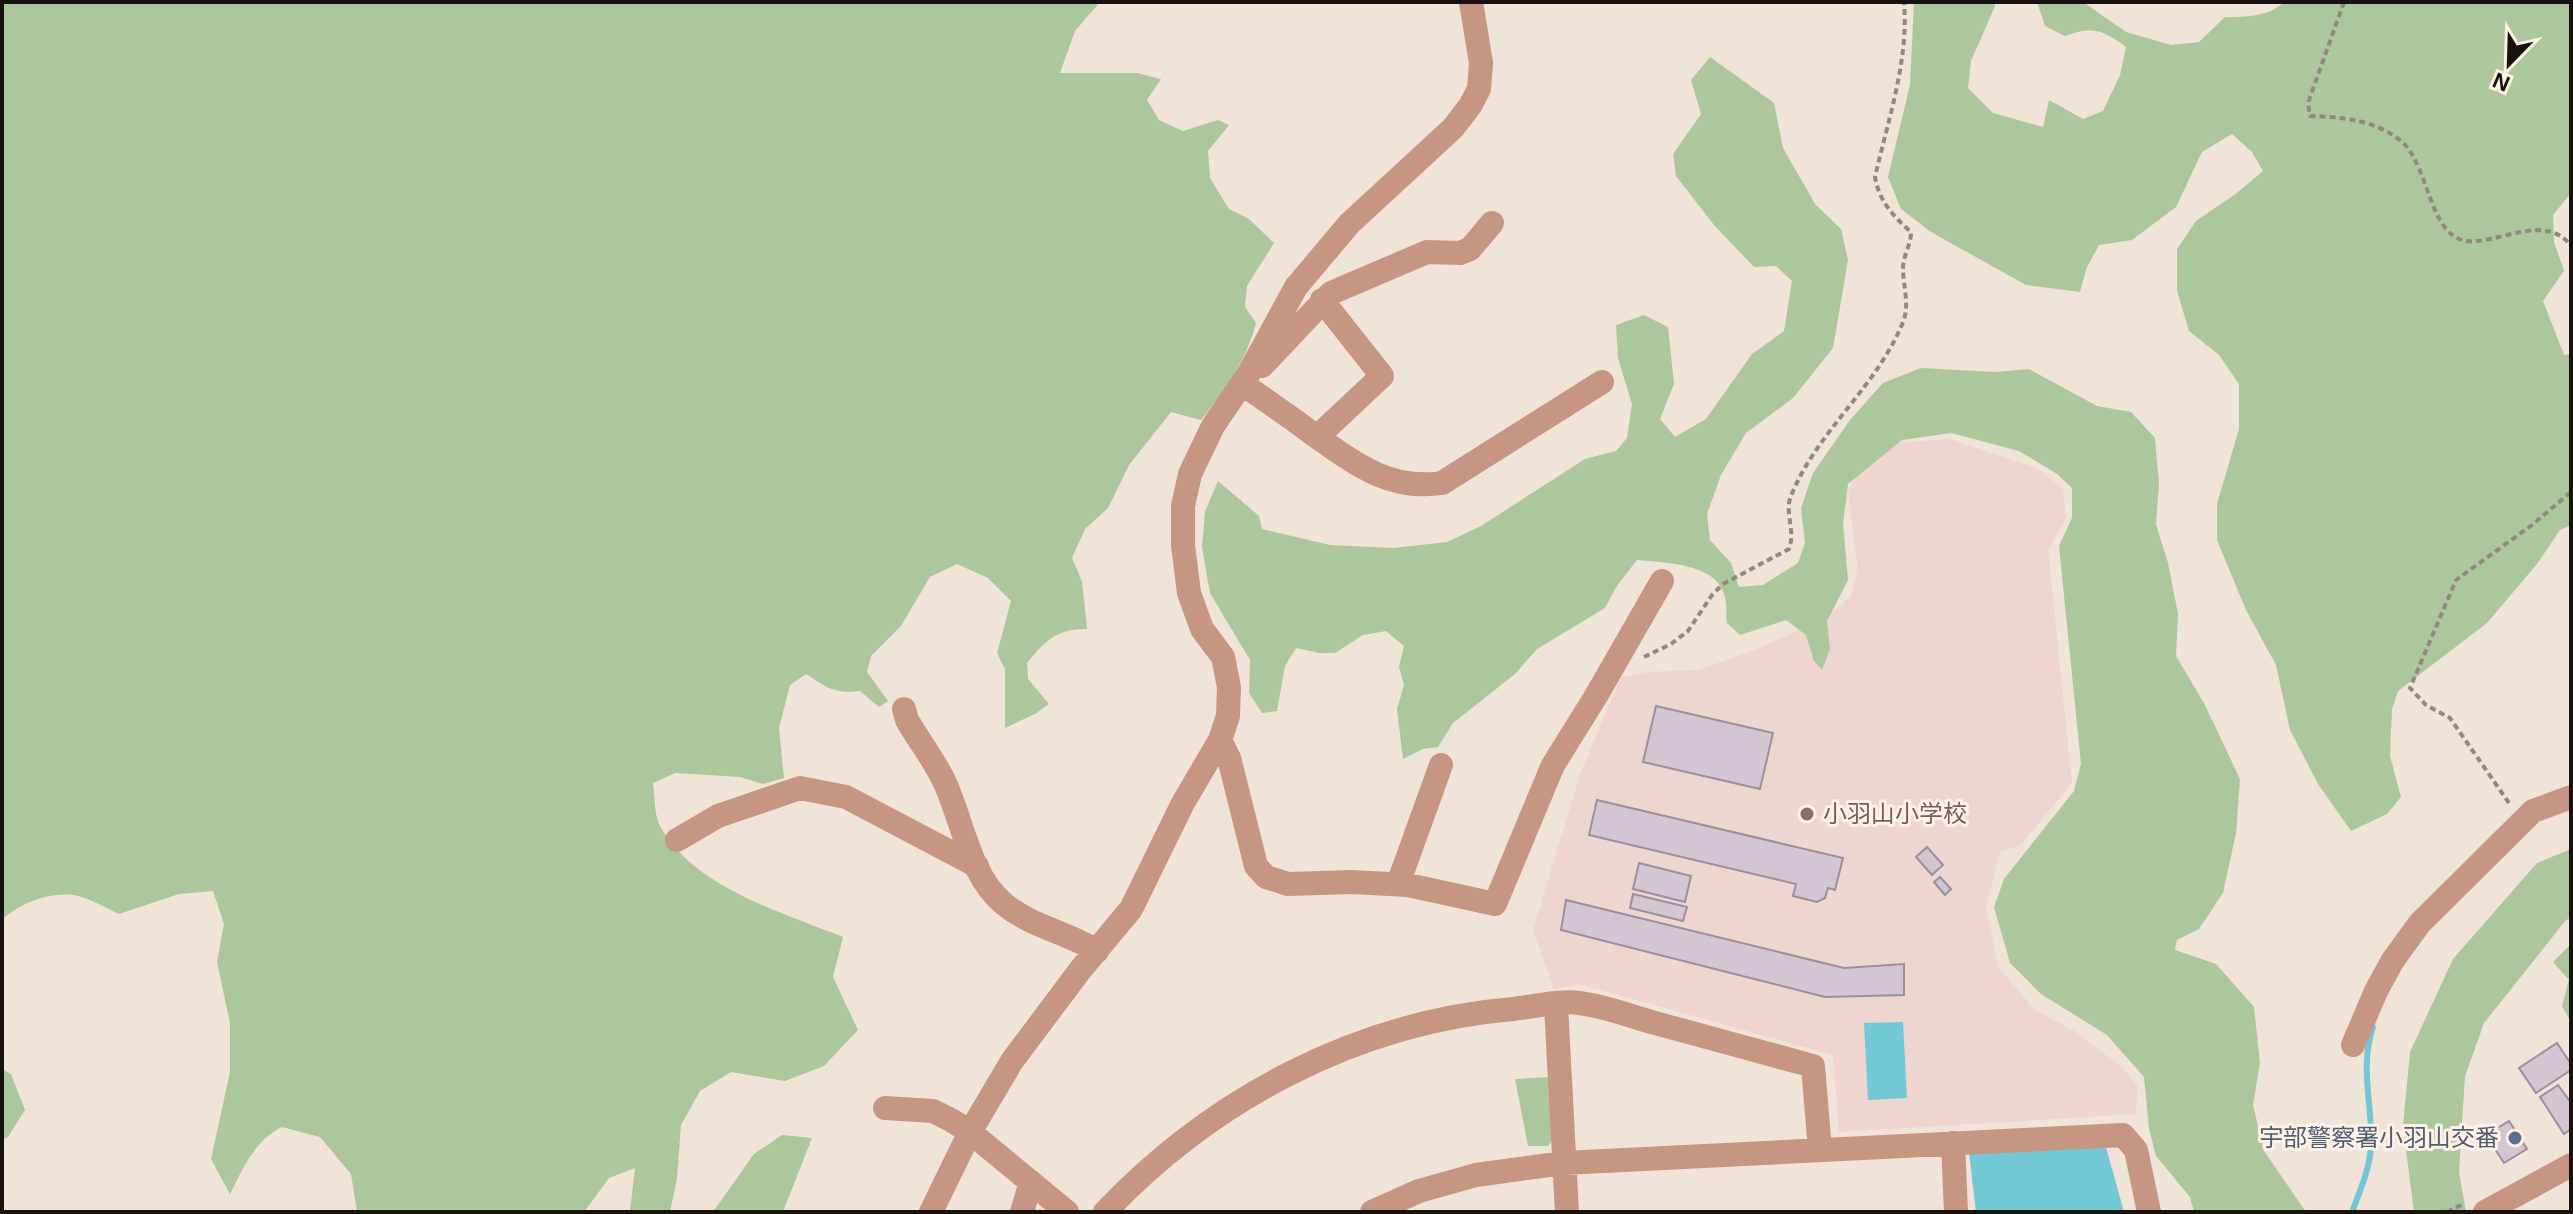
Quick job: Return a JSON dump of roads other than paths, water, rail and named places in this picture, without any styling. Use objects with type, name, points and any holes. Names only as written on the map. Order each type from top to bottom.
[{"type":"street","points":[[931,1212],[940,1188],[970,1132],[1012,1061],[1131,909],[1183,803],[1220,740],[1228,716],[1229,687],[1223,657],[1202,629],[1189,593],[1183,545],[1183,506],[1190,474],[1213,426],[1242,384],[1296,287],[1349,224],[1453,128],[1470,106],[1479,89],[1481,63],[1471,2]]},
{"type":"street","points":[[1242,384],[1273,356],[1331,293],[1427,252],[1460,253],[1470,249],[1492,223]]},
{"type":"street","points":[[1317,437],[1382,376],[1322,300]]},
{"type":"street","points":[[1242,384],[1354,464],[1408,484],[1442,483],[1602,382]]},
{"type":"street","points":[[1220,740],[1229,758],[1256,866],[1266,877],[1288,884],[1398,884],[1495,904],[1553,765],[1662,581]]},
{"type":"street","points":[[904,709],[907,720],[945,782],[977,866],[1001,902],[1021,917],[1097,951]]},
{"type":"street","points":[[1398,884],[1441,765]]},
{"type":"street","points":[[677,840],[718,816],[800,788],[846,797],[977,866]]},
{"type":"street","points":[[2353,1045],[2393,960],[2420,923],[2533,811],[2571,797]]},
{"type":"street","points":[[1105,1212],[1131,1184],[1175,1146],[1281,1076],[1360,1042],[1431,1020],[1576,1002],[1813,1066],[1820,1150]]},
{"type":"street","points":[[1556,1005],[1567,1212]]},
{"type":"street","points":[[885,1108],[933,1111],[970,1132],[1067,1212]]},
{"type":"street","points":[[1372,1212],[1419,1191],[1476,1175],[1564,1163],[2123,1135],[2136,1150],[2149,1212]]},
{"type":"street","points":[[1953,1143],[1956,1212]]},
{"type":"street","points":[[2486,1211],[2571,1165]]},
{"type":"street","points":[[1022,1212],[1031,1182]]},
{"type":"water","points":[[1903,1022],[1907,1098],[1868,1100],[1864,1023]]},
{"type":"water","points":[[2104,1140],[2124,1212],[1976,1212],[1969,1153]]},
{"type":"waterway","points":[[2352,1212],[2370,1154],[2367,1057],[2373,1027]]},
{"type":"place","name":"小羽山小学校","points":[[1807,814]]},
{"type":"place","name":"宇部警察署小羽山交番","points":[[2515,1138]]}]
